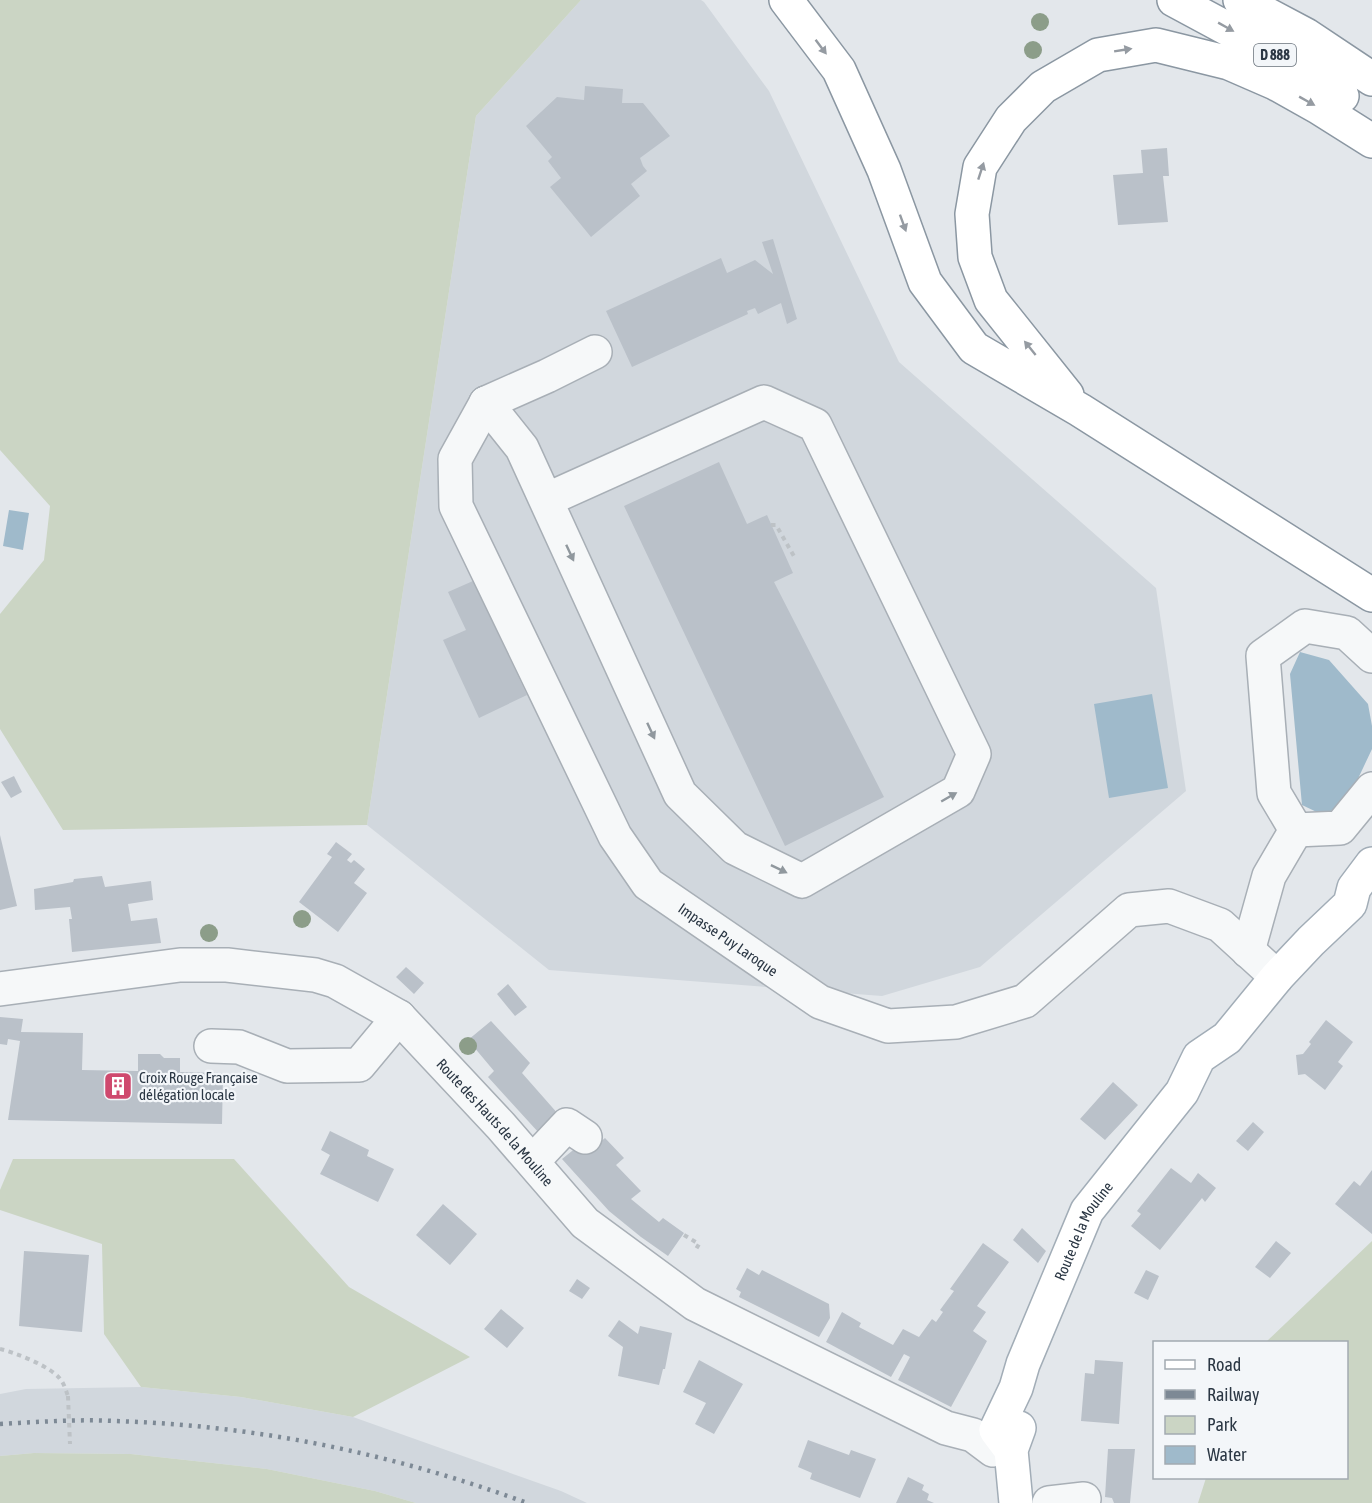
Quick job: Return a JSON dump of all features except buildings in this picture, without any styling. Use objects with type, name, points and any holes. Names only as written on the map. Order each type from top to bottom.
[{"type":"main road","points":[[786,0],[839,70],[884,170],[925,282],[974,348],[1080,410],[1372,595]]},
{"type":"main road","name":"D 888","points":[[1174,0],[1278,56],[1372,117]]},
{"type":"main road","name":"D 888","points":[[1240,0],[1306,35],[1372,80]]},
{"type":"main road","points":[[1080,410],[991,300],[975,257],[972,214],[980,167],[1011,119],[1043,87],[1098,55],[1156,45],[1228,63],[1275,82],[1372,141]]},
{"type":"main road","name":"Route de la Mouline","points":[[1016,1503],[996,1430],[1016,1388],[1023,1364],[1087,1211],[1182,1092],[1221,1065],[1227,1038],[1277,977],[1311,941],[1335,894],[1363,876]]},
{"type":"street","points":[[546,500],[764,402],[815,425],[974,754],[958,791],[802,881],[735,848],[681,794],[522,448],[486,403],[595,352]]},
{"type":"street","name":"Impasse Puy Laroque","points":[[486,403],[455,459],[456,506],[615,836],[648,884],[820,1002],[888,1026],[956,1022],[1025,1001],[1130,910],[1168,906],[1220,925],[1277,977]]},
{"type":"street","points":[[1296,830],[1274,793],[1263,656],[1305,626],[1347,633],[1372,656]]},
{"type":"street","points":[[1296,830],[1340,828],[1372,789]]},
{"type":"street","points":[[1248,951],[1269,876],[1296,830]]},
{"type":"street","name":"Route des Hauts de la Mouline","points":[[0,989],[180,965],[227,965],[315,975],[335,981],[399,1017],[533,1161],[585,1223],[695,1304],[946,1428],[966,1450],[1002,1450]]},
{"type":"street","points":[[211,1046],[239,1047],[287,1066],[359,1065],[399,1017]]},
{"type":"street","points":[[533,1161],[567,1125],[585,1137]]},
{"type":"street","points":[[1049,1503],[1084,1499]]},
{"type":"path","points":[[771,525],[776,525],[795,558]]},
{"type":"path","points":[[684,1235],[699,1244],[695,1251]]},
{"type":"path","points":[[0,1349],[8,1350],[42,1365],[60,1378],[68,1396],[70,1444]]},
{"type":"shaded area","points":[[581,0],[701,0],[704,2],[769,91],[899,362],[1156,588],[1186,791],[980,967],[882,996],[549,970],[367,825],[476,116]]},
{"type":"shaded area","points":[[141,1387],[241,1397],[353,1417],[561,1491],[587,1503],[416,1503],[375,1491],[267,1469],[131,1454],[34,1453],[0,1456],[0,1394],[26,1389]]},
{"type":"green space","points":[[0,0],[581,0],[476,116],[367,825],[63,830],[0,729],[0,614],[44,560],[50,506],[0,450]]},
{"type":"green space","points":[[13,1159],[234,1159],[349,1287],[470,1357],[353,1417],[241,1397],[141,1387],[104,1334],[102,1244],[0,1210],[0,1190]]},
{"type":"green space","points":[[1372,1241],[1372,1503],[1198,1503],[1206,1479],[1348,1479],[1348,1341],[1267,1341]]},
{"type":"green space","points":[[34,1453],[131,1454],[267,1469],[375,1491],[416,1503],[0,1503],[0,1456]]},
{"type":"water","points":[[9,510],[29,513],[23,550],[3,546]]},
{"type":"water","points":[[1300,652],[1329,660],[1368,704],[1372,726],[1372,749],[1347,802],[1323,815],[1302,805],[1290,674]]},
{"type":"water","points":[[1152,694],[1168,788],[1109,798],[1094,704]]},
{"type":"railway","points":[[0,1424],[114,1421],[220,1429],[272,1436],[324,1445],[426,1470],[527,1503]]},
{"type":"place","name":"Croix Rouge Française délégation locale","points":[[118,1086]]}]
